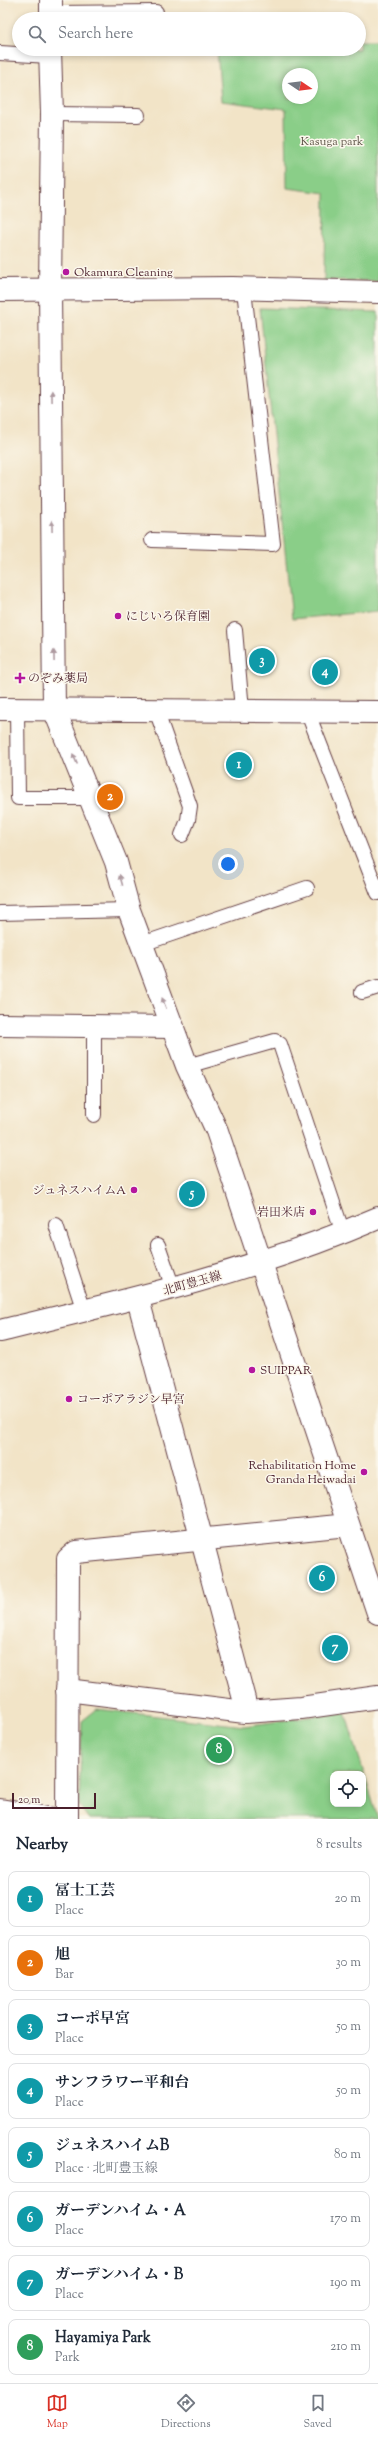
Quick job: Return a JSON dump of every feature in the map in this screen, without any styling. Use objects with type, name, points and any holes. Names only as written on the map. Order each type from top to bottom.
[{"type":"street","points":[[50,56],[52,114],[50,289],[54,708],[92,798],[116,862],[129,910],[187,1066],[217,1131],[378,1613]]},
{"type":"street","points":[[0,290],[244,290],[378,292]]},
{"type":"street","points":[[8,709],[54,708],[378,712]]},
{"type":"street","points":[[0,1025],[173,1027]]},
{"type":"street","name":"北町豊玉線","points":[[0,1331],[138,1298],[262,1263],[343,1233],[378,1218]]},
{"type":"street","points":[[138,1298],[244,1699],[245,1712]]},
{"type":"street","points":[[67,1819],[68,1559],[71,1555],[76,1552],[348,1525]]},
{"type":"street","points":[[67,1690],[245,1712],[301,1708],[378,1697]]},
{"type":"street","points":[[0,1810],[54,1819]]},
{"type":"lane","points":[[51,11],[156,12]]},
{"type":"lane","points":[[0,53],[12,53]]},
{"type":"lane","points":[[52,114],[138,115]]},
{"type":"lane","points":[[152,540],[273,544],[244,290]]},
{"type":"lane","points":[[236,630],[242,710]]},
{"type":"lane","points":[[8,709],[18,798],[92,798]]},
{"type":"lane","points":[[156,710],[190,806],[188,820],[182,835]]},
{"type":"lane","points":[[307,711],[378,893]]},
{"type":"lane","points":[[142,944],[307,888]]},
{"type":"lane","points":[[0,913],[129,910]]},
{"type":"lane","points":[[362,992],[378,987]]},
{"type":"lane","points":[[94,1026],[94,1115]]},
{"type":"lane","points":[[187,1066],[275,1041],[280,1044],[343,1233]]},
{"type":"lane","points":[[56,1225],[84,1311]]},
{"type":"lane","points":[[158,1245],[173,1288]]},
{"type":"green space","name":"Kasuga park","points":[[366,41],[378,41],[378,281],[324,280],[325,193],[287,188],[286,109],[221,101],[218,56],[366,56]]},
{"type":"green space","points":[[260,308],[378,312],[378,611],[292,619]]},
{"type":"green space","points":[[97,1709],[244,1726],[345,1712],[363,1771],[330,1771],[330,1807],[366,1807],[366,1780],[378,1819],[89,1819],[79,1806],[82,1721]]},
{"type":"place","name":"Okamura Cleaning","points":[[66,272]]},
{"type":"place","name":"にじいろ保育園","points":[[118,616]]},
{"type":"place","name":"コーポ早宮","points":[[262,661]]},
{"type":"place","name":"サンフラワー平和台","points":[[325,672]]},
{"type":"place","name":"のぞみ薬局","points":[[20,678]]},
{"type":"place","name":"冨士工芸","points":[[239,765]]},
{"type":"place","name":"旭","points":[[110,797]]},
{"type":"place","name":"ジュネスハイムA","points":[[134,1190]]},
{"type":"place","name":"ジュネスハイムB","points":[[192,1194]]},
{"type":"place","name":"岩田米店","points":[[313,1212]]},
{"type":"place","name":"SUIPPAR","points":[[252,1370]]},
{"type":"place","name":"コーポアラジン早宮","points":[[69,1399]]},
{"type":"place","name":"Rehabilitation Home Granda Heiwadai","points":[[364,1472]]},
{"type":"place","name":"ガーデンハイム・A","points":[[322,1578]]},
{"type":"place","name":"ガーデンハイム・B","points":[[335,1648]]},
{"type":"place","name":"Hayamiya Park","points":[[219,1750]]}]
